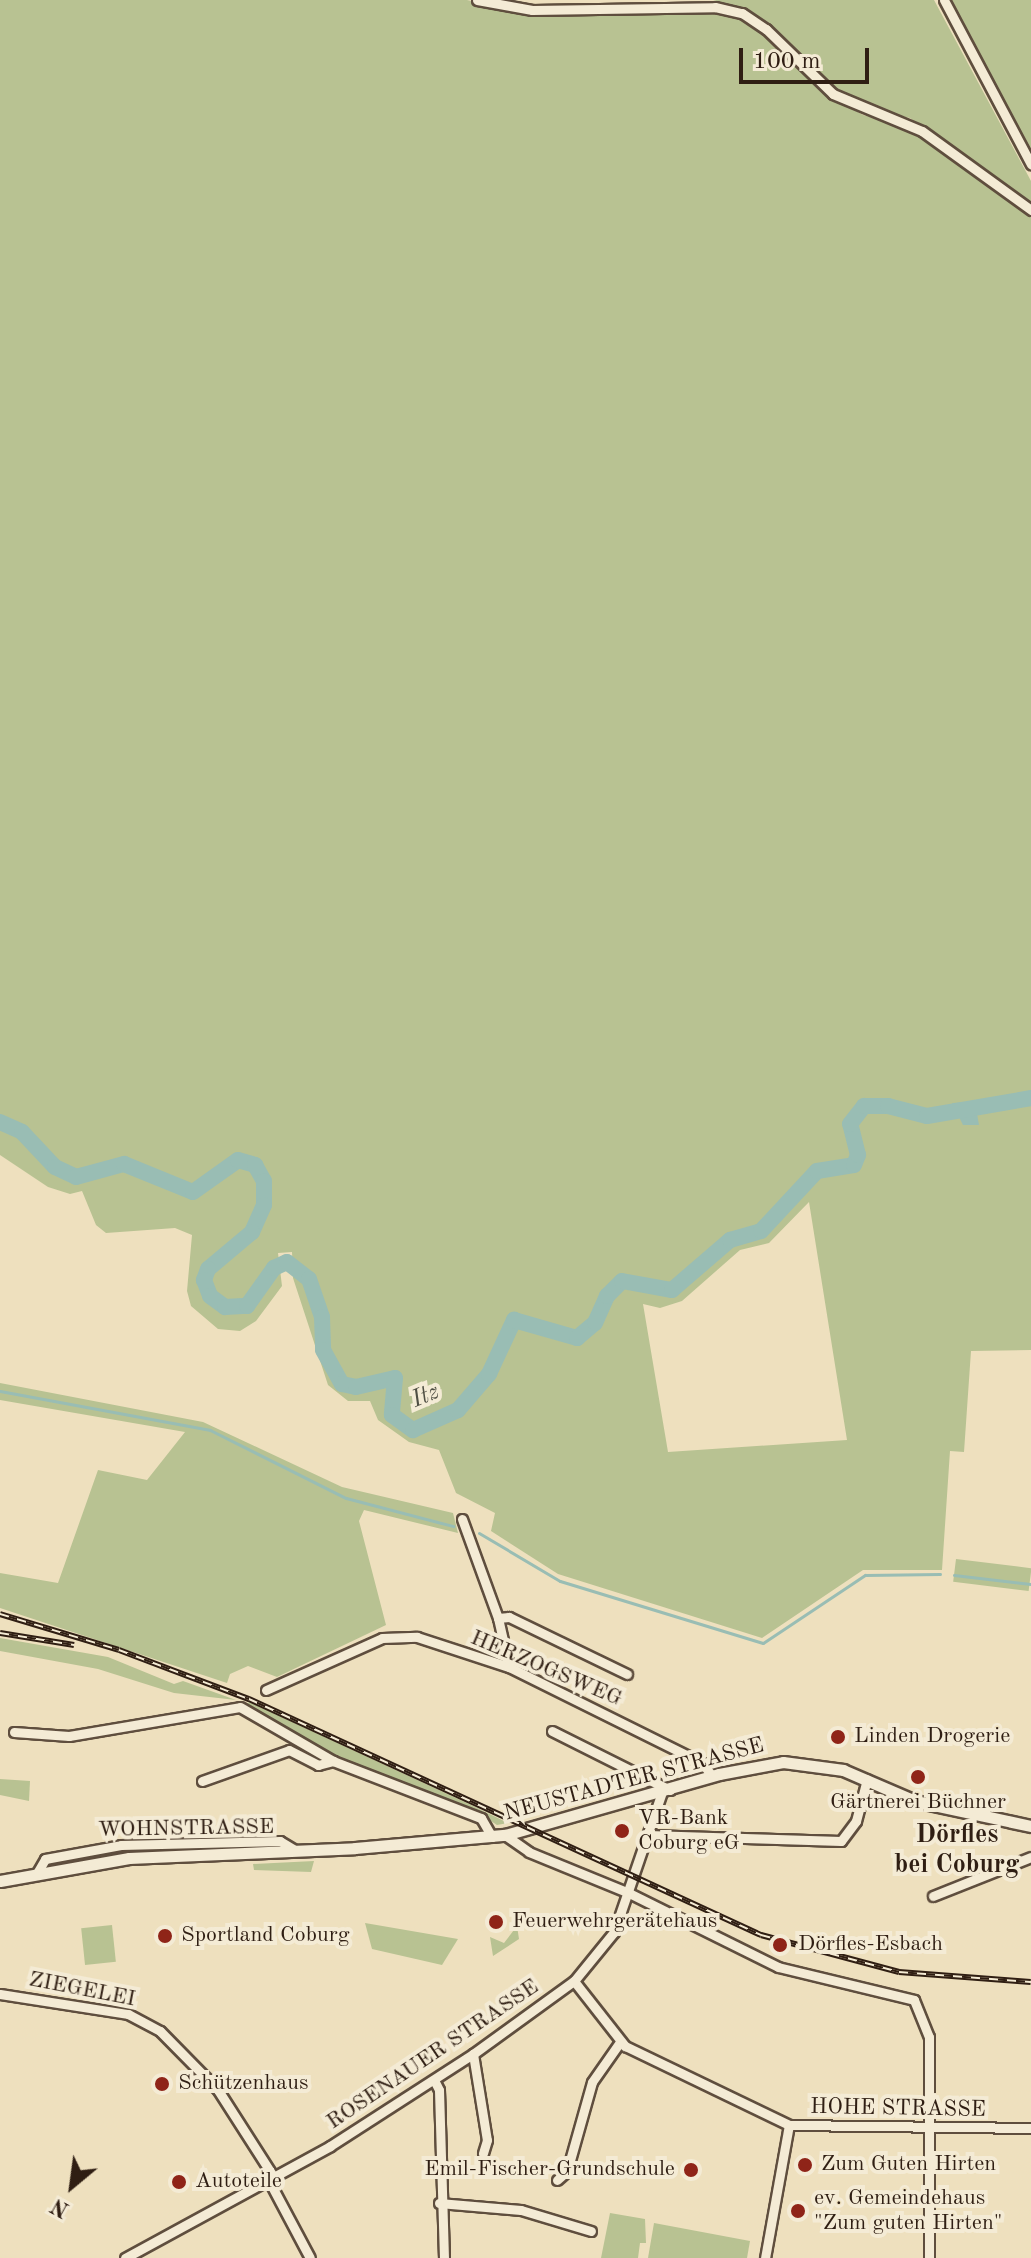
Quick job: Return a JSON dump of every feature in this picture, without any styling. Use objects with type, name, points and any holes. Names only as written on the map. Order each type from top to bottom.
[{"type":"street","points":[[477,0],[532,10],[715,7],[742,13],[766,29],[833,94],[922,131],[1031,210]]},
{"type":"street","points":[[944,0],[1031,164]]},
{"type":"street","points":[[462,1519],[498,1618],[509,1667]]},
{"type":"street","points":[[498,1618],[509,1617],[627,1674]]},
{"type":"street","name":"HERZOGSWEG","points":[[266,1690],[397,1636],[417,1637],[509,1667],[702,1763],[712,1776]]},
{"type":"street","points":[[14,1732],[69,1736],[240,1707],[333,1761],[476,1815],[492,1837]]},
{"type":"street","points":[[552,1731],[666,1791]]},
{"type":"street","points":[[202,1781],[289,1750],[318,1765],[333,1761]]},
{"type":"street","name":"NEUSTADTER STRASSE","points":[[0,1881],[129,1858],[492,1837],[712,1776],[783,1762],[817,1764],[867,1779],[926,1804],[1031,1826]]},
{"type":"street","points":[[648,1835],[841,1841],[856,1821],[867,1779]]},
{"type":"street","name":"ROSENAUER STRASSE","points":[[125,2258],[271,2178],[434,2080],[574,1981],[607,1945],[666,1791]]},
{"type":"street","points":[[505,1835],[529,1852],[629,1893],[778,1967],[914,2000],[929,2037],[932,2128],[929,2258]]},
{"type":"street","points":[[933,1896],[1031,1857]]},
{"type":"street","name":"HOHE STRASSE","points":[[574,1981],[620,2042],[789,2125],[1031,2128]]},
{"type":"street","name":"ZIEGELEI","points":[[0,1994],[128,2014],[160,2031],[218,2090],[271,2178],[310,2258]]},
{"type":"street","points":[[557,2180],[567,2171],[592,2082],[620,2042]]},
{"type":"street","points":[[473,2054],[487,2140],[483,2153]]},
{"type":"street","points":[[434,2080],[439,2090],[439,2203],[444,2258]]},
{"type":"street","points":[[765,2258],[789,2125]]},
{"type":"street","points":[[439,2203],[521,2210],[591,2231]]},
{"type":"green space","points":[[0,0],[467,0],[514,11],[710,8],[740,16],[764,32],[826,94],[863,115],[906,126],[1031,214],[1031,1350],[971,1351],[964,1452],[950,1451],[942,1570],[863,1570],[762,1638],[558,1574],[491,1531],[495,1513],[456,1493],[439,1450],[409,1442],[378,1420],[370,1401],[348,1401],[328,1385],[293,1278],[292,1252],[278,1253],[282,1286],[256,1321],[240,1331],[218,1329],[191,1306],[187,1291],[192,1235],[175,1228],[106,1233],[96,1225],[82,1191],[70,1194],[48,1187],[0,1155]],"holes":[[[809,1202],[847,1440],[668,1452],[643,1304],[660,1308],[682,1301],[740,1250],[769,1243]]]},
{"type":"green space","points":[[713,0],[934,0],[1031,181],[1031,205],[910,118],[866,107],[831,87],[769,25],[744,9]]},
{"type":"green space","points":[[946,0],[1031,0],[1031,157]]},
{"type":"green space","points":[[0,1383],[203,1422],[342,1487],[453,1513],[458,1533],[364,1510],[359,1521],[386,1625],[277,1677],[248,1666],[230,1674],[227,1683],[0,1608],[0,1573],[58,1583],[98,1470],[147,1480],[185,1432],[0,1400]]},
{"type":"green space","points":[[956,1559],[1031,1568],[1029,1591],[953,1582]]},
{"type":"green space","points":[[0,1638],[108,1657],[174,1684],[183,1681],[236,1700],[174,1693],[98,1669],[0,1651]]},
{"type":"green space","points":[[249,1702],[508,1823],[497,1825],[479,1813],[336,1759],[244,1707]]},
{"type":"green space","points":[[0,1779],[30,1781],[29,1801],[0,1795]]},
{"type":"green space","points":[[314,1861],[311,1872],[254,1870],[253,1864]]},
{"type":"green space","points":[[365,1923],[458,1939],[442,1965],[372,1949]]},
{"type":"green space","points":[[112,1925],[116,1962],[85,1965],[81,1928]]},
{"type":"green space","points":[[517,1926],[519,1939],[493,1956],[490,1937],[504,1943]]},
{"type":"green space","points":[[610,2213],[645,2219],[646,2243],[640,2243],[638,2258],[601,2258]]},
{"type":"green space","points":[[654,2223],[750,2241],[747,2258],[648,2258]]},
{"type":"water","points":[[975,1102],[979,1125],[963,1125],[952,1103]]},
{"type":"waterway","name":"Itz","points":[[0,1122],[22,1132],[55,1167],[76,1177],[124,1164],[193,1192],[238,1160],[255,1165],[264,1181],[264,1205],[252,1232],[208,1269],[204,1280],[210,1296],[225,1307],[247,1306],[274,1268],[287,1262],[309,1279],[322,1317],[323,1350],[342,1384],[356,1387],[395,1378],[392,1415],[413,1430],[458,1410],[489,1374],[514,1320],[577,1338],[595,1323],[607,1296],[622,1281],[672,1290],[730,1240],[761,1231],[817,1171],[854,1165],[858,1155],[850,1124],[864,1106],[888,1106],[927,1116],[1031,1098]]},
{"type":"waterway","points":[[0,1391],[210,1430],[346,1498],[453,1526]]},
{"type":"waterway","points":[[479,1533],[560,1581],[763,1643],[865,1575],[940,1574]]},
{"type":"waterway","points":[[954,1575],[1031,1584]]},
{"type":"railway","points":[[0,1614],[119,1650],[249,1699],[761,1935],[899,1972],[1031,1982]]},
{"type":"railway","points":[[0,1633],[74,1645]]},
{"type":"place","name":"Linden Drogerie","points":[[838,1737]]},
{"type":"place","name":"Gärtnerei Büchner","points":[[918,1777]]},
{"type":"place","name":"VR-Bank Coburg eG","points":[[622,1831]]},
{"type":"place","name":"Feuerwehrgerätehaus","points":[[496,1922]]},
{"type":"place","name":"Sportland Coburg","points":[[165,1936]]},
{"type":"place","name":"Dörfles-Esbach","points":[[780,1945]]},
{"type":"place","name":"Schützenhaus","points":[[162,2084]]},
{"type":"place","name":"Zum Guten Hirten","points":[[805,2165]]},
{"type":"place","name":"Emil-Fischer-Grundschule","points":[[691,2170]]},
{"type":"place","name":"Autoteile","points":[[179,2182]]},
{"type":"place","name":"ev. Gemeindehaus \"Zum guten Hirten\"","points":[[798,2211]]},
{"type":"district","name":"Dörfles bei Coburg","points":[[957,1851]]}]
